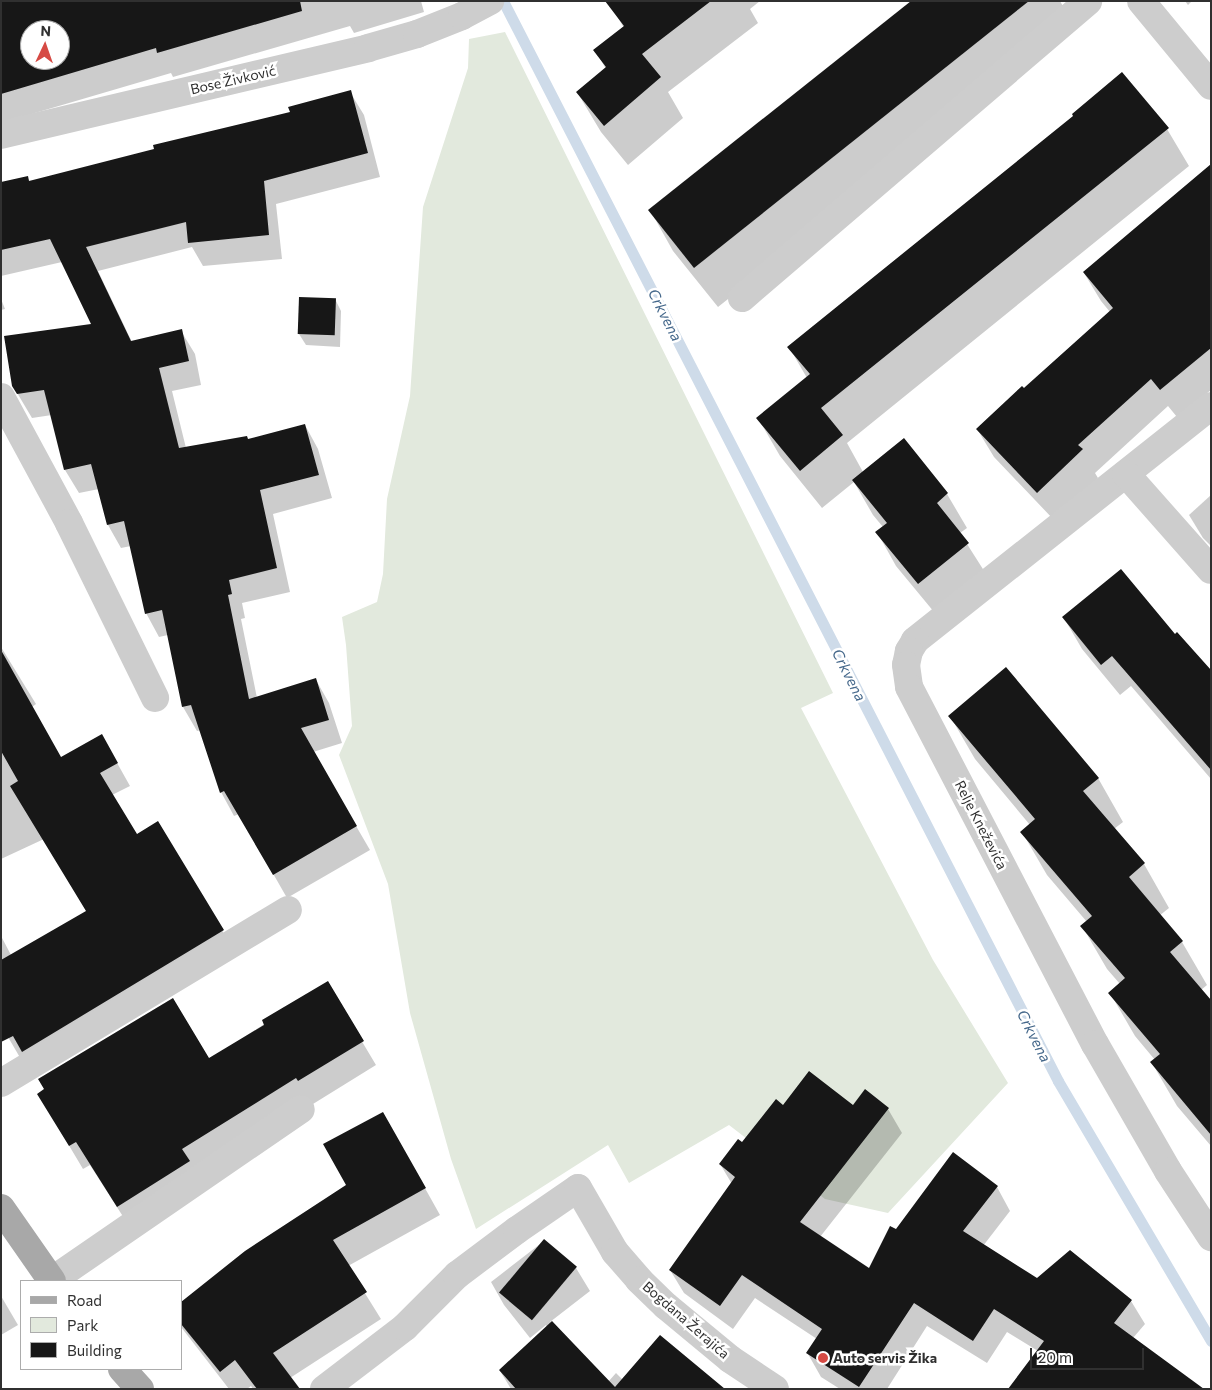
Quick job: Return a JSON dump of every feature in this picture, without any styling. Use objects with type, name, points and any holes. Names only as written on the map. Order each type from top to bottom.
[{"type":"main road","points":[[1,1208],[50,1280]]},
{"type":"main road","points":[[123,1370],[140,1389]]},
{"type":"street","name":"Bose Živković","points":[[1,135],[368,48],[417,34],[462,16],[490,1]]},
{"type":"street","points":[[742,298],[1088,1]]},
{"type":"street","points":[[1142,1],[1211,86]]},
{"type":"street","points":[[1,397],[69,523],[155,698]]},
{"type":"street","name":"Relje Kneževića","points":[[1211,406],[915,642],[909,651],[906,665],[909,687],[1095,1044],[1168,1171],[1211,1237]]},
{"type":"street","points":[[1126,474],[1211,570]]},
{"type":"street","points":[[1,1083],[288,910]]},
{"type":"street","points":[[52,1280],[301,1109]]},
{"type":"street","name":"Bogdana Žerajića","points":[[324,1389],[405,1327],[458,1275],[517,1230],[578,1188],[615,1252],[639,1280],[666,1306],[730,1359],[775,1389]]},
{"type":"green space","points":[[505,32],[833,693],[801,708],[933,960],[1008,1083],[888,1213],[825,1199],[729,1125],[629,1183],[608,1145],[476,1229],[451,1159],[410,1013],[388,884],[339,755],[352,726],[342,617],[377,602],[383,574],[387,499],[410,396],[423,207],[468,68],[469,39]]},
{"type":"building","points":[[1,1],[300,1],[302,11],[157,53],[156,48],[1,94]]},
{"type":"building","points":[[605,1],[711,1],[642,54],[661,77],[604,126],[576,92],[606,67],[593,50],[624,26]]},
{"type":"building","points":[[911,1],[1029,1],[694,268],[648,210]]},
{"type":"building","points":[[1122,72],[1169,128],[821,408],[843,435],[800,471],[756,418],[810,374],[787,347],[1073,116],[1072,114]]},
{"type":"building","points":[[351,90],[368,153],[264,181],[269,235],[188,243],[186,222],[86,247],[131,341],[182,329],[189,361],[159,368],[179,448],[247,436],[248,439],[305,424],[319,475],[260,490],[277,568],[229,580],[232,594],[228,595],[249,699],[316,678],[329,720],[301,728],[357,826],[273,875],[224,791],[220,793],[191,705],[182,707],[162,610],[145,614],[124,521],[107,525],[91,464],[64,470],[44,390],[17,394],[12,386],[4,336],[91,324],[50,239],[1,250],[1,182],[28,176],[29,181],[154,149],[153,145],[290,112],[288,107]]},
{"type":"building","points":[[1211,164],[1211,348],[1160,390],[1151,379],[1078,445],[1083,449],[1037,493],[976,429],[1022,386],[1024,388],[1113,308],[1083,272]]},
{"type":"building","points":[[299,297],[336,298],[335,335],[298,334]]},
{"type":"building","points":[[904,438],[948,493],[937,503],[969,543],[918,584],[875,532],[887,523],[852,480]]},
{"type":"building","points":[[1121,569],[1175,634],[1177,632],[1211,670],[1211,770],[1112,656],[1101,665],[1062,617]]},
{"type":"building","points":[[1,650],[61,757],[102,734],[118,763],[100,773],[137,834],[158,821],[224,930],[22,1052],[13,1036],[1,1042],[1,960],[86,911],[10,786],[18,781],[1,751]]},
{"type":"building","points":[[1006,667],[1099,778],[1083,791],[1145,863],[1129,877],[1183,941],[1170,952],[1211,1000],[1211,1135],[1150,1062],[1160,1054],[1108,993],[1125,978],[1080,926],[1092,916],[1020,832],[1035,819],[948,716]]},
{"type":"building","points":[[328,981],[364,1041],[298,1081],[296,1078],[182,1149],[190,1161],[117,1207],[76,1142],[69,1146],[37,1094],[44,1089],[38,1079],[173,998],[209,1058],[264,1025],[262,1020]]},
{"type":"building","points":[[809,1071],[853,1105],[865,1089],[889,1108],[800,1222],[869,1268],[890,1226],[896,1229],[953,1152],[998,1186],[963,1231],[1037,1278],[1070,1250],[1132,1300],[1114,1323],[1204,1389],[1008,1389],[1044,1341],[994,1309],[973,1341],[914,1303],[859,1387],[806,1353],[822,1329],[742,1275],[720,1306],[669,1270],[735,1177],[719,1164],[738,1139],[742,1142],[776,1099],[783,1105]]},
{"type":"building","points":[[383,1112],[426,1188],[333,1240],[367,1292],[273,1353],[300,1389],[257,1389],[235,1360],[220,1372],[182,1325],[182,1301],[245,1251],[346,1185],[323,1144]]},
{"type":"building","points":[[544,1239],[577,1267],[532,1320],[499,1293]]},
{"type":"building","points":[[552,1321],[615,1387],[660,1335],[725,1389],[516,1389],[499,1370]]},
{"type":"waterway","name":"Crkvena","points":[[503,1],[1058,1081],[1211,1341]]},
{"type":"place","name":"Auto servis Žika","points":[[823,1358]]}]
